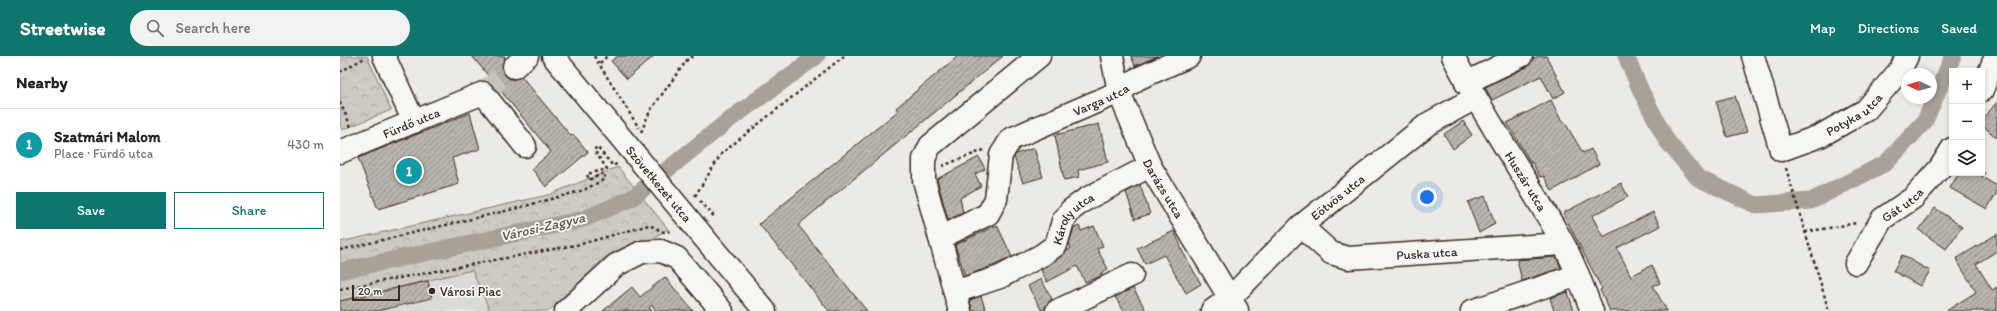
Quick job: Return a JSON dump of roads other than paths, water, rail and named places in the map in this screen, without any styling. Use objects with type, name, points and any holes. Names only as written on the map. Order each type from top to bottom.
[{"type":"street","points":[[384,56],[414,122]]},
{"type":"street","name":"Szövetkezet utca","points":[[553,56],[634,145],[676,203],[765,311]]},
{"type":"street","points":[[957,302],[940,238],[924,166],[930,146],[1039,56]]},
{"type":"street","name":"Darázs utca","points":[[1112,56],[1119,92],[1150,166],[1233,304]]},
{"type":"street","name":"Varga utca","points":[[940,238],[988,214],[996,199],[1001,155],[1011,139],[1119,92],[1137,79],[1189,56]]},
{"type":"street","name":"Huszár utca","points":[[1453,56],[1471,90],[1563,244],[1578,275],[1592,311]]},
{"type":"street","name":"Eötvös utca","points":[[1212,311],[1233,304],[1301,226],[1471,90],[1521,56]]},
{"type":"street","name":"Potyka utca","points":[[1753,56],[1781,150],[1820,136],[1866,110],[1901,69],[1907,56]]},
{"type":"street","points":[[1985,83],[1996,56]]},
{"type":"street","name":"Fürdő utca","points":[[349,148],[483,93],[525,146]]},
{"type":"street","name":"Gát utca","points":[[1856,263],[1882,219],[1912,198],[1940,168],[1949,154]]},
{"type":"street","name":"Károly utca","points":[[957,302],[1042,255],[1056,245],[1063,221],[1071,210],[1086,199],[1150,166]]},
{"type":"street","name":"Puska utca","points":[[1301,226],[1331,253],[1348,258],[1563,244]]},
{"type":"street","points":[[566,311],[616,265],[642,252],[661,251],[677,258],[722,311]]},
{"type":"street","points":[[1057,311],[1132,275]]},
{"type":"street","points":[[1472,311],[1578,275]]},
{"type":"waterway","name":"Városi-Zagyva","points":[[340,271],[584,219],[632,198],[729,120],[817,56]]},
{"type":"waterway","name":"Városi-Zagyva","points":[[1626,56],[1641,91],[1667,141],[1698,178],[1756,205],[1811,201],[1886,163],[1925,121],[1953,56]]},
{"type":"tunnel","points":[[483,93],[514,67]]},
{"type":"place","name":"Szatmári Malom","points":[[409,171]]},
{"type":"place","name":"Városi Piac","points":[[432,291]]}]
